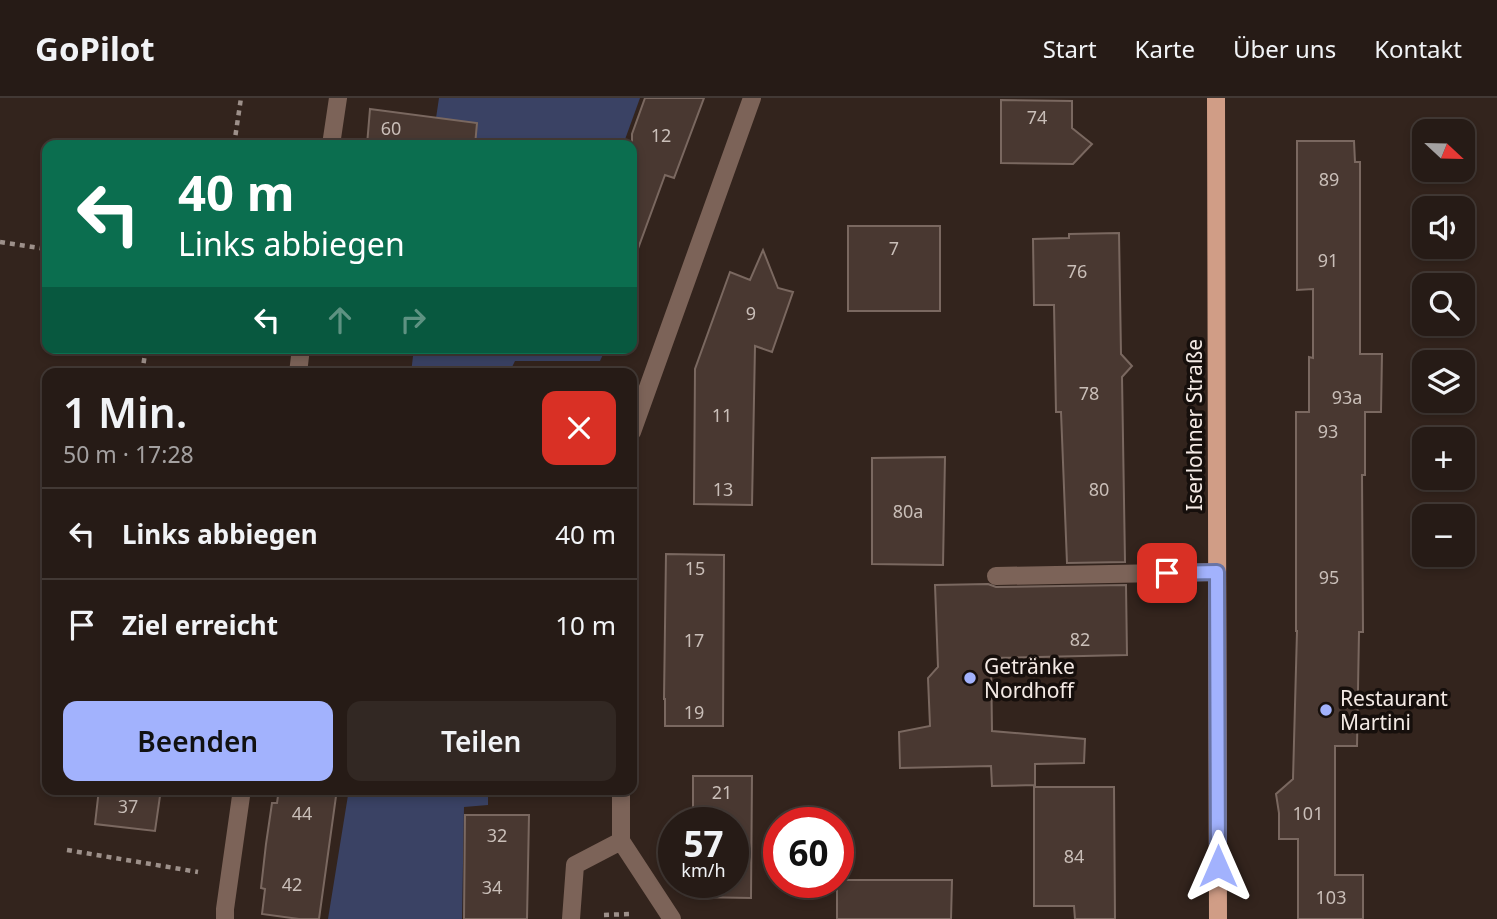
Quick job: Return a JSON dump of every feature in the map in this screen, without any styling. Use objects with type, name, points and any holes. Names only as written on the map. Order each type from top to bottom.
[{"type":"main road","name":"Iserlohner Straße","points":[[1216,98],[1218,919]]},
{"type":"street","points":[[332,140],[338,98]]},
{"type":"street","points":[[637,418],[752,98]]},
{"type":"street","points":[[996,576],[1217,572]]},
{"type":"street","points":[[225,919],[241,795]]},
{"type":"street","points":[[621,795],[621,841],[672,919]]},
{"type":"street","points":[[571,919],[575,865],[621,841]]},
{"type":"path","points":[[235,140],[241,98]]},
{"type":"path","points":[[0,242],[42,248]]},
{"type":"path","points":[[67,850],[197,872]]},
{"type":"path","points":[[597,915],[637,914]]},
{"type":"shaded area","points":[[439,98],[640,98],[625,140],[433,140]]},
{"type":"shaded area","points":[[413,354],[603,354],[600,361],[515,361],[512,368],[412,368]]},
{"type":"shaded area","points":[[348,795],[488,795],[488,805],[464,807],[462,919],[328,919]]},
{"type":"building","points":[[645,98],[704,98],[674,178],[665,175],[637,251],[637,140],[632,140]]},
{"type":"building","points":[[1001,100],[1072,101],[1072,128],[1092,144],[1073,164],[1001,163]]},
{"type":"building","points":[[370,109],[477,123],[475,140],[367,140]]},
{"type":"building","points":[[1297,141],[1354,141],[1355,162],[1360,162],[1360,354],[1382,354],[1381,412],[1365,412],[1365,475],[1362,475],[1363,632],[1359,632],[1357,746],[1335,746],[1335,875],[1363,875],[1363,919],[1298,919],[1298,839],[1279,839],[1276,794],[1293,779],[1297,631],[1296,412],[1309,412],[1309,357],[1313,358],[1313,289],[1297,290]]},
{"type":"building","points":[[848,226],[940,226],[940,311],[848,311]]},
{"type":"building","points":[[1119,233],[1121,354],[1132,366],[1122,377],[1125,562],[1067,563],[1061,412],[1056,412],[1054,305],[1034,305],[1033,239],[1069,238],[1069,234]]},
{"type":"building","points":[[763,250],[778,288],[793,292],[772,352],[755,346],[752,505],[694,504],[695,369],[730,272],[750,280]]},
{"type":"building","points":[[945,457],[943,565],[872,564],[872,458]]},
{"type":"building","points":[[666,554],[724,555],[723,726],[665,726]]},
{"type":"building","points":[[988,584],[996,587],[1126,585],[1127,655],[991,658],[992,731],[1085,739],[1084,763],[1035,764],[1035,785],[992,786],[991,766],[900,768],[899,732],[930,726],[928,678],[938,667],[935,585]]},
{"type":"building","points":[[693,776],[752,776],[751,898],[749,807],[693,807]]},
{"type":"building","points":[[1034,787],[1114,787],[1115,919],[1075,919],[1074,906],[1034,906]]},
{"type":"building","points":[[98,795],[160,795],[155,831],[95,824]]},
{"type":"building","points":[[278,795],[336,795],[319,919],[262,914],[265,889],[261,888],[266,844],[272,803],[277,803]]},
{"type":"building","points":[[465,815],[529,815],[527,919],[464,919]]},
{"type":"building","points":[[854,880],[952,880],[951,919],[837,919],[837,898],[854,898]]},
{"type":"place","name":"Getränke Nordhoff","points":[[970,678]]},
{"type":"place","name":"Restaurant Martini","points":[[1326,710]]},
{"type":"route","points":[[1167,573],[1217,572],[1218,866]]}]
